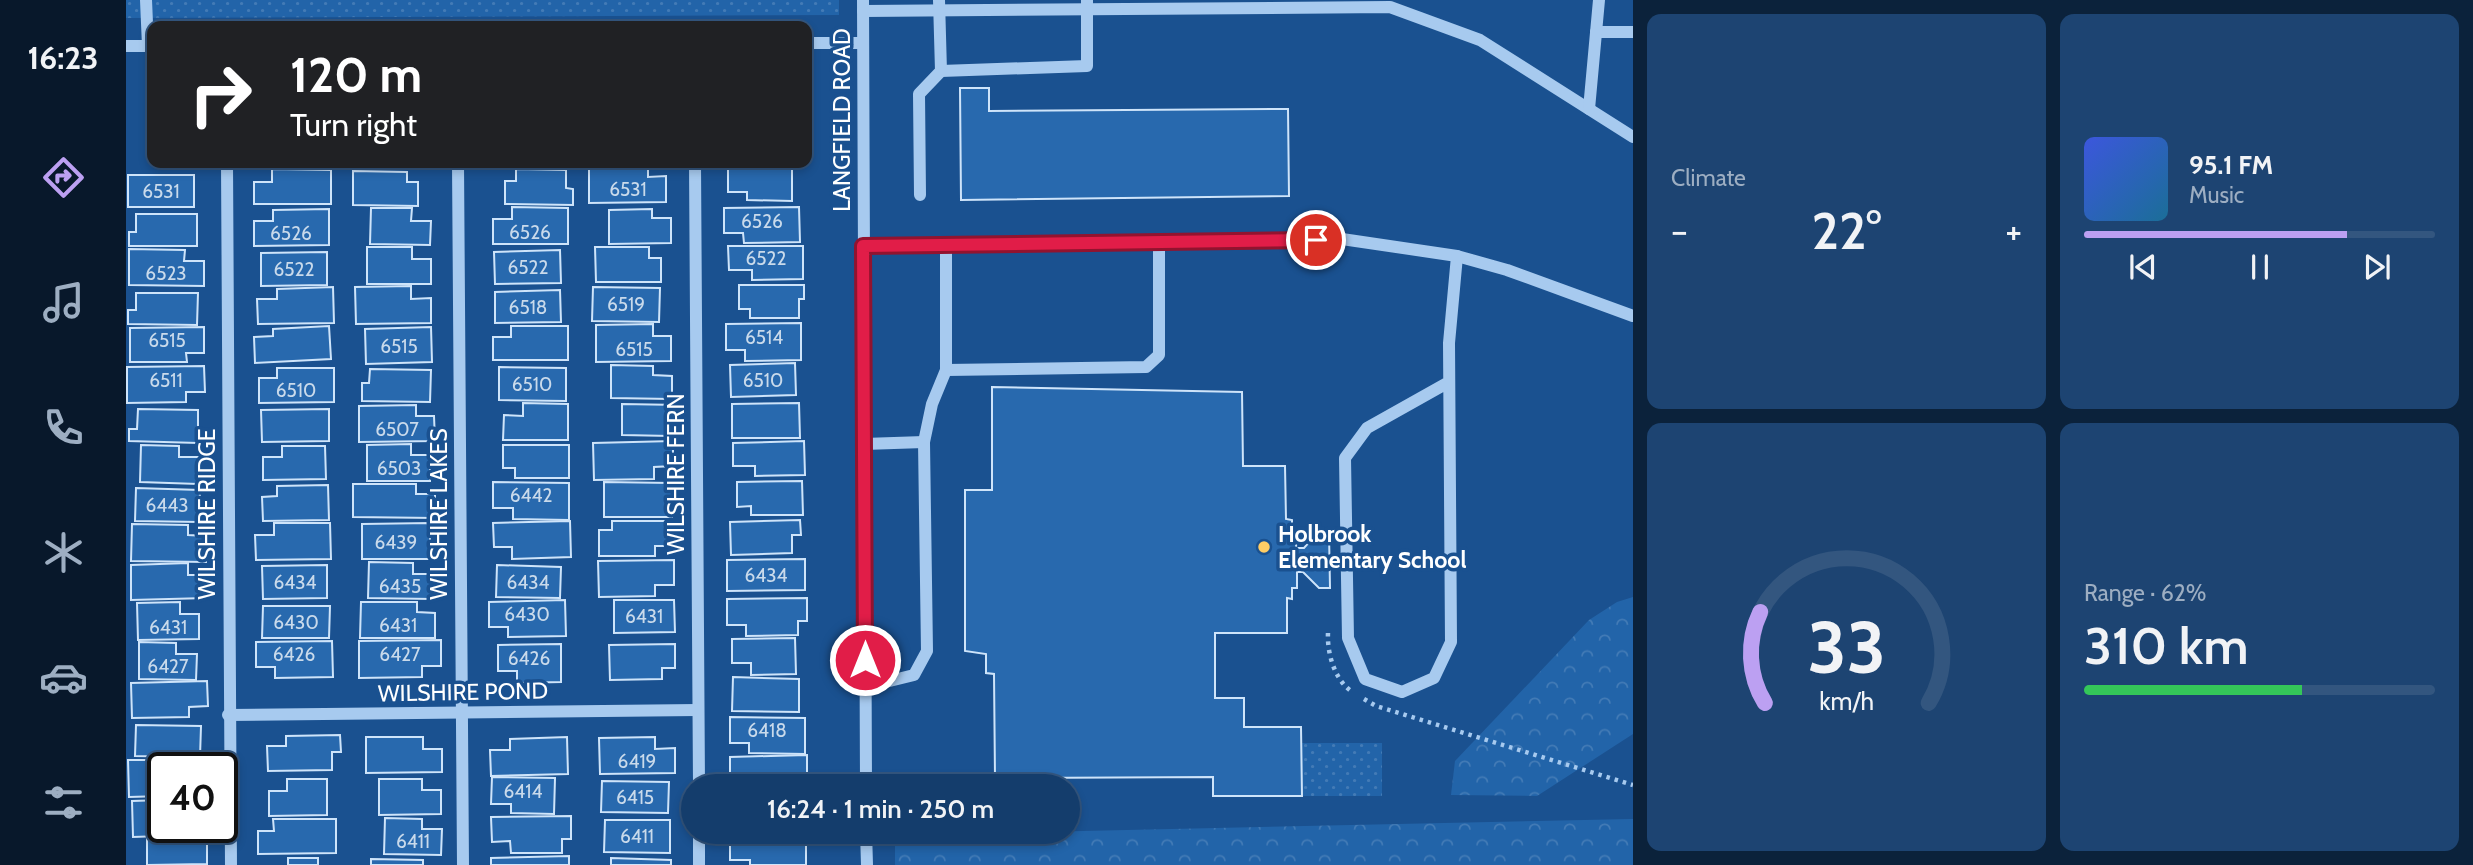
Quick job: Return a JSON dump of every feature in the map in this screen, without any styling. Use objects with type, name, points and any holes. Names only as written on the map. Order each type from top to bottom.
[{"type":"street","points":[[146,0],[148,21]]},
{"type":"street","points":[[1589,109],[1599,0]]},
{"type":"street","points":[[863,5],[1369,3],[1390,7],[1480,40],[1633,136]]},
{"type":"street","points":[[920,195],[919,94],[941,71],[1087,66],[1088,4]]},
{"type":"street","name":"LANGFIELD ROAD","points":[[863,5],[866,774]]},
{"type":"street","points":[[939,5],[941,71]]},
{"type":"street","points":[[1596,32],[1633,32]]},
{"type":"street","points":[[812,43],[863,43]]},
{"type":"street","points":[[126,46],[147,46]]},
{"type":"street","name":"WILSHIRE RIDGE","points":[[227,168],[230,865]]},
{"type":"street","name":"WILSHIRE LAKES","points":[[458,168],[463,865]]},
{"type":"street","name":"WILSHIRE FERN","points":[[695,168],[699,774]]},
{"type":"street","points":[[863,246],[1342,239],[1457,256],[1507,270],[1633,316]]},
{"type":"street","points":[[946,370],[1146,367],[1159,355],[1159,242]]},
{"type":"street","points":[[865,687],[914,675],[927,651],[924,442],[932,404],[946,370],[946,245]]},
{"type":"street","points":[[1449,382],[1367,428],[1345,458],[1348,638],[1365,679],[1402,692],[1434,678],[1451,642],[1449,343],[1457,256]]},
{"type":"street","points":[[864,444],[924,442]]},
{"type":"street","name":"WILSHIRE POND","points":[[228,715],[698,710]]},
{"type":"street","points":[[699,844],[699,865]]},
{"type":"street","points":[[866,844],[867,865]]},
{"type":"path","points":[[1328,626],[1334,668],[1347,688],[1376,706],[1633,785]]},
{"type":"green space","points":[[126,0],[839,0],[839,15],[126,18]]},
{"type":"green space","points":[[1633,597],[1633,734],[1537,796],[1451,795],[1455,761],[1589,620],[1617,602]]},
{"type":"green space","points":[[1301,743],[1382,743],[1382,796],[1302,796]]},
{"type":"green space","points":[[1633,819],[1633,865],[895,865],[895,844],[1080,844],[1080,831]]},
{"type":"building","points":[[960,88],[989,88],[989,111],[1288,109],[1289,196],[961,200]]},
{"type":"building","points":[[589,168],[648,168],[648,177],[666,176],[666,202],[589,203]]},
{"type":"building","points":[[728,168],[792,168],[792,201],[747,200],[747,192],[728,192]]},
{"type":"building","points":[[272,169],[331,170],[331,204],[254,204],[254,182],[272,182]]},
{"type":"building","points":[[516,169],[566,170],[566,188],[573,189],[573,205],[505,204],[505,181],[516,181]]},
{"type":"building","points":[[353,171],[407,172],[407,182],[418,182],[418,206],[353,205]]},
{"type":"building","points":[[128,175],[194,175],[194,207],[128,207]]},
{"type":"building","points":[[512,207],[568,208],[568,244],[493,244],[493,219],[512,219]]},
{"type":"building","points":[[799,207],[800,242],[744,243],[743,233],[724,233],[724,208]]},
{"type":"building","points":[[371,208],[412,208],[411,221],[431,221],[430,245],[370,244]]},
{"type":"building","points":[[329,209],[329,245],[254,246],[254,221],[273,221],[273,210]]},
{"type":"building","points":[[652,209],[652,218],[671,218],[671,243],[609,244],[609,210]]},
{"type":"building","points":[[136,214],[197,214],[197,246],[129,246],[129,232],[136,232]]},
{"type":"building","points":[[728,246],[803,246],[803,279],[752,280],[752,270],[729,270]]},
{"type":"building","points":[[367,247],[412,247],[412,259],[431,259],[431,284],[367,284]]},
{"type":"building","points":[[595,247],[649,247],[649,258],[661,258],[661,282],[596,282]]},
{"type":"building","points":[[129,249],[185,250],[184,261],[204,261],[204,286],[129,285]]},
{"type":"building","points":[[560,250],[561,283],[495,284],[494,252]]},
{"type":"building","points":[[327,252],[327,285],[261,286],[261,253]]},
{"type":"building","points":[[739,285],[804,285],[804,299],[799,299],[799,318],[750,318],[750,309],[739,309]]},
{"type":"building","points":[[411,286],[411,299],[431,298],[431,323],[356,324],[355,287]]},
{"type":"building","points":[[333,287],[334,323],[258,324],[257,299],[277,299],[277,289]]},
{"type":"building","points":[[593,287],[660,288],[659,322],[592,321]]},
{"type":"building","points":[[560,290],[561,322],[495,323],[495,292]]},
{"type":"building","points":[[136,293],[198,293],[197,325],[128,324],[128,310],[136,310]]},
{"type":"building","points":[[801,323],[801,360],[745,361],[745,350],[726,350],[726,324]]},
{"type":"building","points":[[653,324],[653,336],[671,336],[671,361],[596,362],[596,325]]},
{"type":"building","points":[[329,326],[331,359],[255,363],[254,337],[273,336],[273,329]]},
{"type":"building","points":[[511,326],[568,326],[568,360],[493,360],[493,337],[511,337]]},
{"type":"building","points":[[204,327],[204,353],[186,353],[187,362],[130,362],[130,328]]},
{"type":"building","points":[[431,327],[432,362],[366,364],[365,329]]},
{"type":"building","points":[[795,363],[796,395],[731,397],[730,365]]},
{"type":"building","points":[[611,365],[653,366],[653,375],[672,376],[672,399],[611,398]]},
{"type":"building","points":[[204,366],[205,392],[186,392],[186,402],[127,403],[127,367]]},
{"type":"building","points":[[499,367],[566,368],[566,401],[499,400]]},
{"type":"building","points":[[277,368],[334,368],[334,402],[259,403],[259,378],[277,378]]},
{"type":"building","points":[[370,369],[431,370],[430,402],[362,401],[362,383],[369,383]]},
{"type":"building","points":[[992,387],[1242,392],[1243,466],[1285,466],[1286,519],[1292,520],[1292,530],[1297,530],[1296,548],[1304,548],[1318,532],[1329,532],[1330,588],[1319,588],[1303,572],[1297,572],[1297,588],[1292,588],[1292,599],[1287,598],[1287,633],[1215,633],[1215,698],[1244,698],[1244,727],[1301,727],[1302,796],[1213,796],[1213,777],[1080,778],[1080,774],[995,774],[994,674],[986,673],[986,654],[965,651],[965,490],[992,490]]},
{"type":"building","points":[[523,403],[568,404],[568,440],[503,440],[504,415],[523,416]]},
{"type":"building","points":[[799,403],[800,438],[732,438],[732,404]]},
{"type":"building","points":[[622,404],[680,405],[679,428],[671,428],[671,436],[622,435]]},
{"type":"building","points":[[416,405],[416,416],[434,416],[435,441],[359,442],[359,406]]},
{"type":"building","points":[[138,409],[198,410],[198,443],[129,441],[129,429],[137,429]]},
{"type":"building","points":[[329,409],[329,441],[262,442],[261,410]]},
{"type":"building","points":[[673,441],[673,466],[654,467],[654,479],[594,480],[593,443]]},
{"type":"building","points":[[804,441],[805,475],[755,476],[755,466],[733,466],[733,443]]},
{"type":"building","points":[[411,444],[411,455],[430,455],[430,481],[367,481],[367,445]]},
{"type":"building","points":[[141,445],[179,446],[179,457],[198,457],[198,484],[140,482]]},
{"type":"building","points":[[503,445],[569,445],[569,478],[515,478],[515,468],[503,468]]},
{"type":"building","points":[[282,446],[325,446],[326,479],[263,480],[263,457],[282,457]]},
{"type":"building","points":[[802,481],[803,515],[751,515],[751,506],[737,507],[737,482]]},
{"type":"building","points":[[493,482],[569,483],[569,520],[513,519],[513,508],[493,508]]},
{"type":"building","points":[[604,482],[672,483],[672,517],[604,517]]},
{"type":"building","points":[[353,484],[416,484],[416,494],[435,494],[435,518],[353,517]]},
{"type":"building","points":[[328,485],[329,520],[263,521],[262,497],[277,496],[277,486]]},
{"type":"building","points":[[136,488],[200,490],[199,522],[135,521]]},
{"type":"building","points":[[800,520],[801,535],[792,535],[792,553],[731,555],[730,522]]},
{"type":"building","points":[[570,521],[571,557],[512,559],[512,547],[494,547],[493,523]]},
{"type":"building","points":[[612,521],[674,521],[674,546],[655,546],[655,556],[599,556],[599,530],[612,530]]},
{"type":"building","points":[[274,523],[330,523],[331,559],[256,560],[255,535],[274,535]]},
{"type":"building","points":[[430,523],[430,559],[362,559],[362,524]]},
{"type":"building","points":[[132,524],[188,525],[188,535],[207,536],[206,562],[131,561]]},
{"type":"building","points":[[805,559],[805,590],[727,591],[727,560]]},
{"type":"building","points":[[674,560],[674,585],[655,585],[655,596],[599,597],[598,561]]},
{"type":"building","points":[[369,562],[413,563],[413,574],[432,574],[432,599],[368,598]]},
{"type":"building","points":[[188,563],[188,575],[207,575],[207,598],[131,600],[131,565]]},
{"type":"building","points":[[327,565],[327,598],[263,599],[262,566]]},
{"type":"building","points":[[497,565],[561,567],[560,598],[496,597]]},
{"type":"building","points":[[807,598],[807,621],[798,621],[798,635],[746,636],[746,625],[727,625],[727,599]]},
{"type":"building","points":[[565,600],[566,636],[508,637],[508,627],[489,627],[489,602]]},
{"type":"building","points":[[614,600],[674,600],[675,632],[614,633]]},
{"type":"building","points":[[180,602],[180,614],[199,614],[199,639],[138,640],[137,603]]},
{"type":"building","points":[[361,602],[417,602],[417,612],[435,613],[435,638],[360,638]]},
{"type":"building","points":[[263,606],[330,606],[329,638],[262,638]]},
{"type":"building","points":[[795,638],[796,674],[751,675],[751,663],[732,663],[732,639]]},
{"type":"building","points":[[441,640],[441,666],[422,666],[422,677],[359,678],[359,641]]},
{"type":"building","points":[[332,641],[333,677],[275,678],[275,667],[256,667],[256,642]]},
{"type":"building","points":[[139,642],[176,643],[176,654],[197,654],[196,680],[139,679]]},
{"type":"building","points":[[561,644],[561,682],[517,683],[517,671],[498,671],[498,645]]},
{"type":"building","points":[[675,644],[675,668],[662,668],[662,679],[610,680],[609,645]]},
{"type":"building","points":[[733,677],[799,679],[799,712],[732,711]]},
{"type":"building","points":[[207,681],[208,706],[189,707],[189,717],[132,718],[131,683]]},
{"type":"building","points":[[730,717],[805,718],[805,754],[749,753],[749,743],[730,743]]},
{"type":"building","points":[[136,725],[201,726],[200,752],[147,752],[147,756],[135,756]]},
{"type":"building","points":[[340,735],[341,752],[332,752],[332,770],[268,771],[267,746],[286,746],[286,736]]},
{"type":"building","points":[[366,737],[423,737],[423,749],[442,749],[442,772],[366,773]]},
{"type":"building","points":[[567,737],[568,774],[491,776],[490,750],[510,750],[510,739]]},
{"type":"building","points":[[655,737],[655,749],[675,748],[675,773],[600,774],[599,738]]},
{"type":"building","points":[[807,755],[807,774],[730,774],[730,757]]},
{"type":"building","points":[[128,760],[147,760],[147,796],[129,797]]},
{"type":"building","points":[[492,777],[555,778],[554,814],[511,813],[511,804],[491,804]]},
{"type":"building","points":[[287,779],[327,779],[327,815],[269,816],[269,791],[287,791]]},
{"type":"building","points":[[379,779],[422,779],[422,790],[441,790],[441,814],[379,815]]},
{"type":"building","points":[[602,781],[669,782],[668,813],[601,812]]},
{"type":"building","points":[[132,801],[147,801],[147,837],[133,837]]},
{"type":"building","points":[[571,816],[571,839],[562,839],[562,853],[511,853],[510,841],[492,842],[491,817]]},
{"type":"building","points":[[385,818],[422,819],[422,829],[442,829],[441,855],[384,854]]},
{"type":"building","points":[[273,819],[336,819],[336,853],[258,854],[258,831],[274,831]]},
{"type":"building","points":[[605,820],[670,820],[670,853],[604,852]]},
{"type":"building","points":[[147,843],[207,843],[207,864],[147,865]]},
{"type":"building","points":[[730,844],[806,844],[806,865],[750,865],[750,860],[730,860]]},
{"type":"building","points":[[569,856],[569,865],[491,865],[491,858]]},
{"type":"building","points":[[288,858],[318,858],[318,865],[288,865]]},
{"type":"building","points":[[611,858],[671,860],[671,865],[611,865]]},
{"type":"building","points":[[371,859],[423,860],[423,865],[371,865]]},
{"type":"place","name":"Holbrook Elementary School","points":[[1264,547]]},
{"type":"route","points":[[865,660],[863,246],[1316,240]]}]
